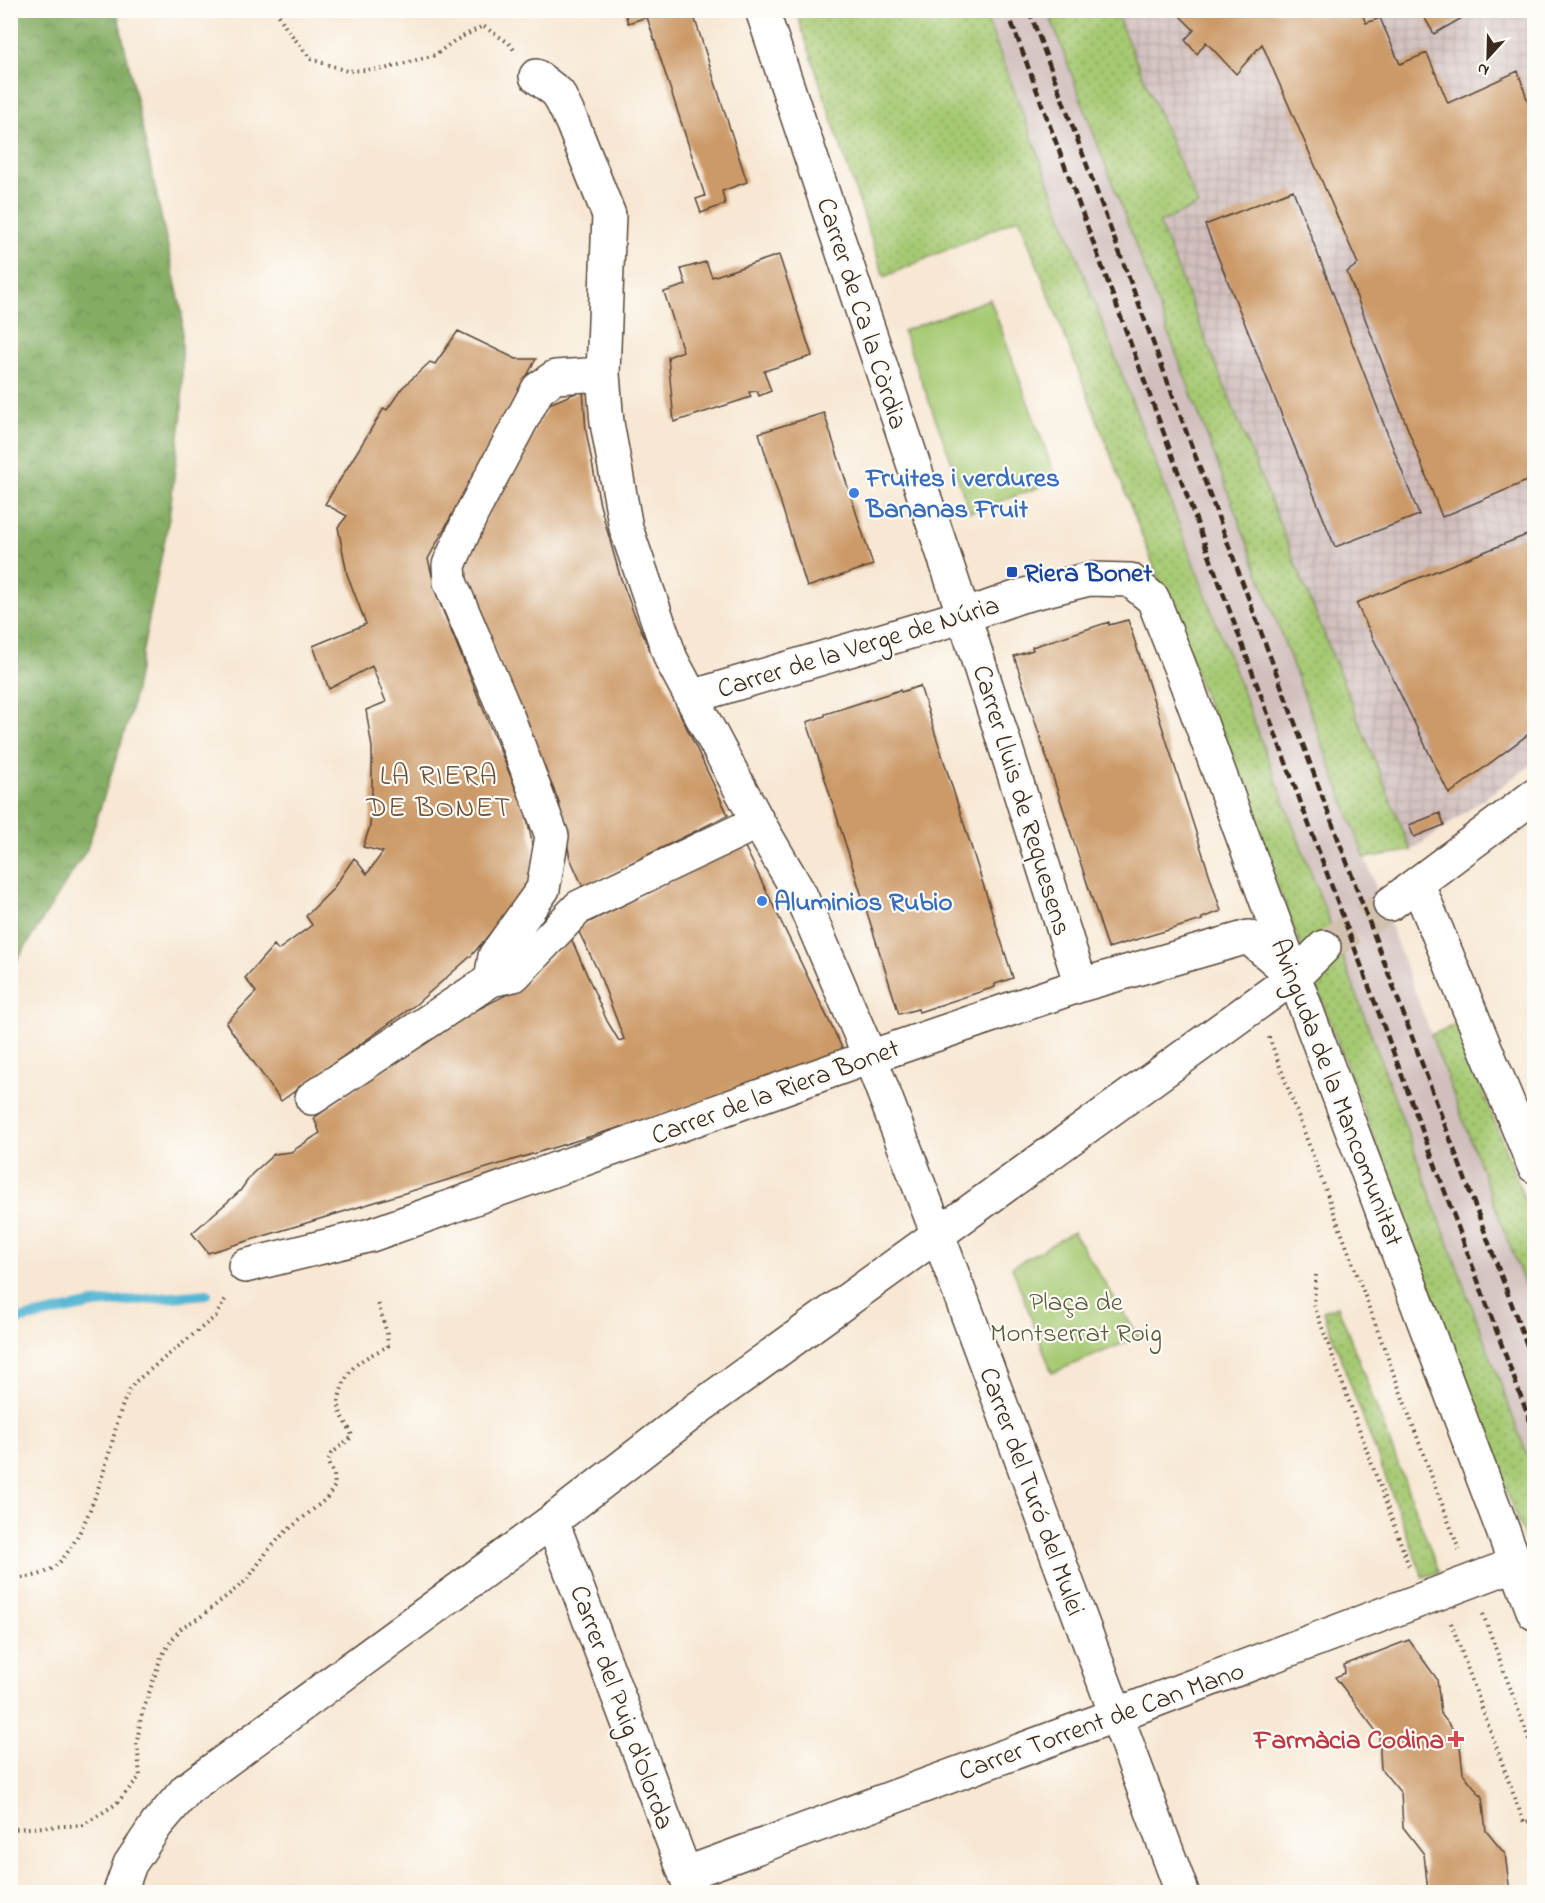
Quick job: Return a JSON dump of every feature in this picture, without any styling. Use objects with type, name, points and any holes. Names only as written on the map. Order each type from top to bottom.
[{"type":"street","name":"Carrer de Ca la Còrdia","points":[[762,10],[964,616]]},
{"type":"street","name":"Carrer del Turó del Mulei","points":[[536,76],[558,93],[609,215],[603,374],[607,423],[626,528],[671,659],[758,822],[801,896],[870,1057],[1182,1893]]},
{"type":"street","points":[[491,980],[495,956],[543,889],[552,836],[508,718],[450,582],[449,565],[472,513],[538,389],[555,377],[603,374]]},
{"type":"street","name":"Carrer de la Verge de Núria","points":[[692,697],[964,616],[1021,596],[1089,579],[1130,580]]},
{"type":"street","name":"Avinguda de la Mancomunitat","points":[[1130,580],[1153,599],[1187,685],[1534,1613]]},
{"type":"street","name":"Carrer Lluis de Requesens","points":[[964,616],[1081,985]]},
{"type":"street","points":[[1390,904],[1534,796]]},
{"type":"street","points":[[312,1098],[491,980],[514,975],[579,907],[758,822]]},
{"type":"street","points":[[1418,885],[1534,1166]]},
{"type":"street","name":"Carrer de la Riera Bonet","points":[[245,1266],[371,1235],[870,1057],[1081,985],[1248,937],[1295,976]]},
{"type":"street","points":[[120,1893],[130,1864],[157,1824],[187,1790],[552,1521],[697,1409],[1295,976],[1324,947]]},
{"type":"street","name":"Carrer del Puig d'Olorda","points":[[552,1521],[688,1883]]},
{"type":"street","name":"Carrer Torrent de Can Mano","points":[[688,1883],[1116,1715],[1516,1564]]},
{"type":"path","points":[[276,10],[285,28],[311,59],[347,71],[384,69],[435,55],[454,41],[483,26],[509,43],[536,76]]},
{"type":"path","points":[[1256,1003],[1534,1753]]},
{"type":"path","points":[[10,1578],[46,1572],[57,1565],[84,1521],[128,1392],[135,1383],[216,1316],[245,1266]]},
{"type":"path","points":[[1316,1275],[1314,1305],[1416,1583],[1440,1594],[1524,1823],[1534,1819]]},
{"type":"path","points":[[10,1828],[83,1825],[116,1804],[140,1776],[137,1742],[141,1718],[161,1657],[172,1640],[182,1627],[199,1618],[247,1580],[283,1534],[326,1499],[335,1486],[334,1475],[328,1463],[331,1455],[352,1437],[350,1427],[340,1411],[340,1394],[356,1365],[388,1346],[378,1303]]},
{"type":"shaded area","points":[[984,11],[1048,11],[1534,1310],[1534,1474],[1318,891]]},
{"type":"shaded area","points":[[1115,11],[1534,11],[1534,763],[1411,851],[1159,222],[1198,205]]},
{"type":"green space","points":[[11,10],[117,11],[182,313],[182,412],[169,518],[130,715],[87,849],[11,970]]},
{"type":"green space","points":[[796,11],[984,11],[1318,891],[1534,1474],[1534,1564],[1321,998],[1019,218],[884,277]]},
{"type":"green space","points":[[1048,11],[1115,11],[1198,205],[1159,223],[1411,851],[1365,858]]},
{"type":"green space","points":[[990,299],[1057,481],[970,512],[903,331]]},
{"type":"green space","points":[[1457,1024],[1534,1224],[1534,1310],[1431,1035]]},
{"type":"green space","name":"Plaça de Montserrat Roig","points":[[1073,1232],[1139,1337],[1052,1373],[1012,1267]]},
{"type":"green space","points":[[1338,1306],[1439,1572],[1423,1577],[1323,1311]]},
{"type":"building","points":[[624,10],[692,10],[747,182],[722,191],[725,204],[701,213],[696,199],[705,196],[647,17],[628,23]]},
{"type":"building","points":[[1174,10],[1360,10],[1366,23],[1380,18],[1400,64],[1427,53],[1448,103],[1518,71],[1534,121],[1534,478],[1442,517],[1347,272],[1358,264],[1262,44],[1236,74],[1206,42],[1197,54],[1185,40],[1194,30]]},
{"type":"building","points":[[1420,10],[1476,10],[1434,34]]},
{"type":"building","points":[[1293,190],[1419,515],[1335,547],[1205,225]]},
{"type":"building","points":[[779,255],[812,356],[764,371],[771,391],[759,396],[757,391],[749,392],[751,397],[674,422],[668,357],[683,351],[664,292],[686,285],[681,269],[706,262],[712,277]]},
{"type":"building","points":[[458,331],[516,359],[536,359],[428,559],[437,596],[526,814],[534,851],[529,887],[471,956],[415,1005],[281,1101],[226,1023],[256,992],[245,978],[274,945],[278,950],[312,925],[306,916],[332,890],[354,858],[367,874],[383,852],[363,847],[370,826],[372,789],[372,748],[366,710],[386,702],[372,666],[329,689],[313,646],[366,624],[347,574],[338,527],[347,516],[325,504],[384,408],[387,410],[402,388],[430,362],[435,364]]},
{"type":"building","points":[[583,390],[586,431],[600,505],[620,576],[648,646],[728,815],[583,887],[570,858],[559,802],[459,567],[549,404]]},
{"type":"building","points":[[824,413],[873,565],[807,587],[759,433]]},
{"type":"building","points":[[1534,532],[1534,730],[1449,794],[1356,603]]},
{"type":"building","points":[[1128,620],[1221,911],[1202,918],[1202,920],[1108,948],[1014,656],[1033,650],[1032,647],[1109,622],[1109,625]]},
{"type":"building","points":[[920,686],[1013,978],[995,984],[995,987],[919,1012],[918,1009],[899,1014],[807,722],[900,690],[901,692]]},
{"type":"building","points":[[1440,813],[1444,825],[1414,837],[1409,825]]},
{"type":"building","points":[[744,845],[846,1056],[844,1059],[208,1253],[192,1233],[240,1191],[252,1174],[274,1154],[291,1152],[320,1133],[314,1118],[439,1029],[518,989],[571,938],[607,1021],[619,1041],[624,1039],[598,971],[577,928]]},
{"type":"building","points":[[1409,1640],[1437,1679],[1441,1714],[1459,1737],[1463,1773],[1482,1797],[1486,1831],[1505,1854],[1510,1892],[1428,1892],[1424,1854],[1403,1827],[1401,1793],[1381,1769],[1379,1735],[1335,1677],[1345,1673],[1344,1665]]},
{"type":"waterway","points":[[10,1318],[17,1320],[94,1304],[207,1294]]},
{"type":"tunnel","points":[[1324,947],[1390,904]]},
{"type":"railway","points":[[1007,10],[1534,1432]]},
{"type":"railway","points":[[1029,10],[1534,1364]]},
{"type":"place","name":"Fruites i verdures Bananas Fruit","points":[[854,493]]},
{"type":"place","name":"Riera Bonet","points":[[1012,572]]},
{"type":"place","name":"Aluminios Rubio","points":[[762,901]]},
{"type":"place","name":"Farmàcia Codina","points":[[1456,1739]]},
{"type":"district","name":"LA RIERA DE BONET","points":[[439,790]]}]
